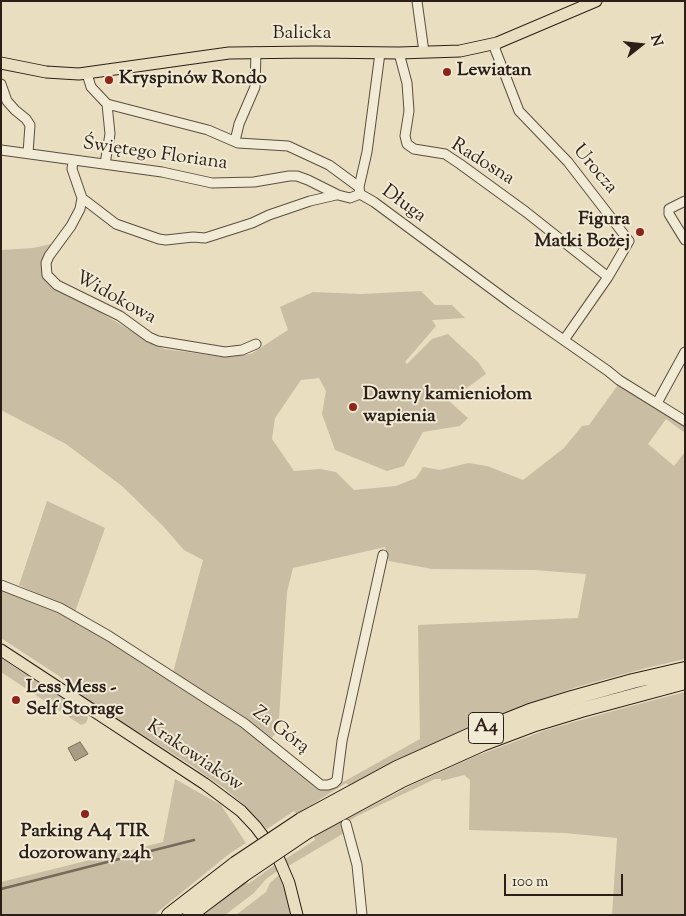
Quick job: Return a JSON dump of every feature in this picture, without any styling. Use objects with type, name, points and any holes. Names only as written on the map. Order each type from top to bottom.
[{"type":"highway","name":"A4","points":[[170,915],[380,776],[475,733],[530,712],[633,681],[685,669]]},
{"type":"highway","name":"A4","points":[[304,826],[353,805],[454,756],[498,738],[580,710],[685,682]]},
{"type":"highway","name":"A4","points":[[190,915],[239,869]]},
{"type":"main road","name":"Balicka","points":[[1,63],[54,73],[87,74],[202,56],[256,52],[399,53],[460,51],[497,43],[596,1]]},
{"type":"main road","name":"Krakowiaków","points":[[1,650],[206,784],[241,811],[256,827],[277,856],[289,883],[297,915]]},
{"type":"street","points":[[417,1],[424,52]]},
{"type":"street","name":"Urocza","points":[[497,43],[496,49],[519,111],[568,162],[629,241],[608,277],[564,340]]},
{"type":"street","points":[[235,141],[241,118],[255,87],[256,52]]},
{"type":"street","points":[[360,191],[380,53]]},
{"type":"street","name":"Radosna","points":[[399,53],[407,83],[408,111],[405,136],[407,144],[414,150],[445,154],[526,212],[608,277]]},
{"type":"street","points":[[87,74],[91,87],[107,104],[110,134],[105,164]]},
{"type":"street","points":[[1,84],[7,101],[30,125],[28,153]]},
{"type":"street","name":"Długa","points":[[107,104],[208,130],[235,141],[258,145],[288,146],[329,165],[439,251],[619,380],[685,421]]},
{"type":"street","name":"Świętego Floriana","points":[[1,150],[162,172],[212,182],[254,182],[297,176],[338,195],[350,198],[360,191]]},
{"type":"street","points":[[72,161],[72,169],[82,198],[122,227],[166,240],[193,237],[204,238],[252,223],[310,201],[326,196],[338,195]]},
{"type":"street","name":"Widokowa","points":[[82,198],[80,209],[71,226],[46,263],[48,275],[57,285],[120,316],[149,337],[158,341],[225,352],[242,350],[256,344]]},
{"type":"street","points":[[685,201],[669,209],[669,214],[685,240]]},
{"type":"street","points":[[657,403],[685,352]]},
{"type":"street","name":"Za Górą","points":[[1,585],[60,608],[109,636],[244,723],[322,785],[328,785],[337,780],[342,741],[383,555]]},
{"type":"street","points":[[346,824],[357,865],[362,915]]},
{"type":"shaded area","points":[[56,243],[45,276],[85,303],[151,343],[165,349],[223,357],[251,354],[288,330],[280,307],[313,292],[361,294],[421,291],[435,305],[452,305],[465,318],[432,320],[436,326],[405,362],[407,364],[432,339],[448,334],[479,363],[486,374],[449,401],[468,418],[460,426],[423,432],[404,466],[387,471],[335,450],[322,414],[326,391],[319,378],[301,380],[275,418],[272,439],[294,471],[320,469],[336,472],[354,490],[396,486],[416,478],[423,467],[440,470],[468,463],[487,466],[523,480],[564,448],[582,426],[589,425],[618,385],[685,425],[685,433],[666,419],[648,444],[674,466],[685,452],[685,659],[577,687],[527,704],[430,745],[350,786],[346,783],[297,814],[294,811],[267,829],[242,803],[225,789],[86,699],[59,676],[1,638],[1,589],[63,614],[107,638],[245,729],[300,770],[322,790],[345,781],[420,739],[418,625],[578,618],[586,574],[534,570],[432,569],[389,561],[385,547],[293,568],[287,592],[279,719],[277,733],[271,738],[173,673],[203,560],[184,550],[163,526],[122,486],[66,444],[1,410],[1,250],[33,248]]},
{"type":"shaded area","points":[[47,501],[105,528],[75,612],[19,585]]},
{"type":"shaded area","points":[[1,658],[86,713],[88,718],[86,723],[81,725],[1,672]]},
{"type":"shaded area","points":[[685,692],[685,915],[612,915],[617,838],[565,833],[469,830],[470,780],[464,775],[441,781],[441,779],[435,779],[349,821],[349,818],[414,784],[476,756],[546,730]]},
{"type":"shaded area","points":[[80,742],[88,754],[75,761],[68,748]]},
{"type":"shaded area","points":[[175,779],[221,805],[246,843],[229,854],[154,915],[1,915],[1,882],[163,842]]},
{"type":"shaded area","points":[[342,821],[344,833],[285,868],[282,861],[315,840],[314,836]]},
{"type":"shaded area","points":[[276,864],[280,869],[266,879],[254,893],[225,915],[204,915],[246,882],[248,884]]},
{"type":"shaded area","points":[[279,875],[289,904],[290,915],[236,915],[266,892],[270,883]]},
{"type":"waterway","points":[[1,889],[194,840]]},
{"type":"place","name":"Lewiatan","points":[[447,72]]},
{"type":"place","name":"Kryspinów Rondo","points":[[109,80]]},
{"type":"place","name":"Figura Matki Bożej","points":[[640,232]]},
{"type":"place","name":"Dawny kamieniołom wapienia","points":[[353,407]]},
{"type":"place","name":"Less Mess - Self Storage","points":[[16,700]]},
{"type":"place","name":"Parking A4 TIR dozorowany 24h","points":[[85,814]]}]
